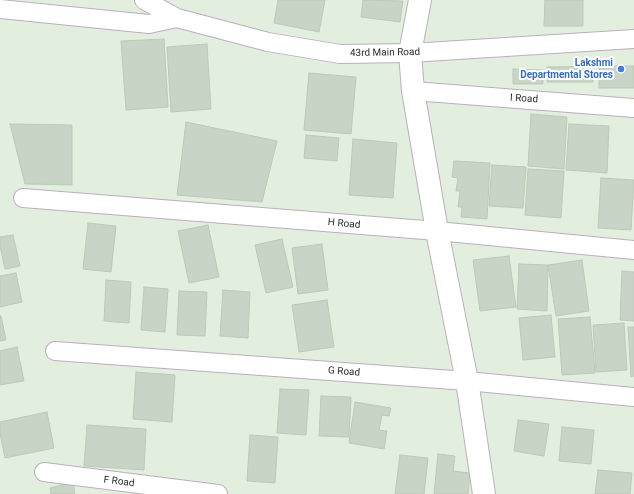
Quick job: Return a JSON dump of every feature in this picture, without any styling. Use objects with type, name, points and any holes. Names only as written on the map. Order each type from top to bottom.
[{"type":"street","name":"43rd Main Road","points":[[144,0],[177,18],[268,42],[340,54],[410,53],[634,39]]},
{"type":"street","points":[[420,0],[410,53],[413,91],[437,231],[467,381],[484,494]]},
{"type":"street","points":[[0,9],[149,24],[177,18]]},
{"type":"street","name":"I Road","points":[[413,91],[634,108]]},
{"type":"street","name":"H Road","points":[[23,198],[437,231],[634,250]]},
{"type":"street","name":"G Road","points":[[54,351],[467,381],[634,397]]},
{"type":"street","name":"F Road","points":[[44,472],[218,494]]},
{"type":"building","points":[[278,0],[325,0],[319,32],[274,23]]},
{"type":"building","points":[[363,0],[403,1],[400,22],[361,17]]},
{"type":"building","points":[[545,0],[583,0],[583,26],[544,26]]},
{"type":"building","points":[[164,39],[168,107],[126,110],[121,41]]},
{"type":"building","points":[[207,44],[211,109],[171,112],[167,47]]},
{"type":"building","points":[[593,66],[593,82],[547,82],[547,67]]},
{"type":"building","points":[[599,66],[634,66],[634,88],[599,88]]},
{"type":"building","points":[[513,69],[543,70],[543,84],[513,84]]},
{"type":"building","points":[[309,73],[356,77],[351,134],[304,130]]},
{"type":"building","points":[[531,114],[567,117],[564,169],[528,166]]},
{"type":"building","points":[[186,122],[277,141],[262,202],[177,195]]},
{"type":"building","points":[[10,124],[72,125],[72,185],[25,184]]},
{"type":"building","points":[[569,124],[609,126],[607,173],[566,170]]},
{"type":"building","points":[[306,135],[339,138],[337,161],[304,158]]},
{"type":"building","points":[[353,139],[397,143],[393,198],[349,195]]},
{"type":"building","points":[[454,161],[490,163],[487,219],[461,217],[462,207],[458,207],[460,191],[456,191],[458,178],[452,177]]},
{"type":"building","points":[[492,165],[526,167],[523,208],[489,206]]},
{"type":"building","points":[[528,169],[564,171],[561,218],[525,215]]},
{"type":"building","points":[[601,178],[634,180],[631,230],[598,228]]},
{"type":"building","points":[[88,223],[116,226],[111,272],[83,269]]},
{"type":"building","points":[[208,225],[219,277],[189,283],[178,231]]},
{"type":"building","points":[[13,235],[20,266],[5,269],[0,246],[0,237]]},
{"type":"building","points":[[282,239],[293,287],[266,293],[255,245]]},
{"type":"building","points":[[322,244],[328,290],[298,294],[292,248]]},
{"type":"building","points":[[509,256],[516,307],[480,311],[473,260]]},
{"type":"building","points":[[582,260],[589,311],[556,316],[548,265]]},
{"type":"building","points":[[519,264],[548,265],[547,311],[517,309]]},
{"type":"building","points":[[622,271],[634,272],[634,321],[620,320]]},
{"type":"building","points":[[16,273],[22,302],[0,307],[0,276]]},
{"type":"building","points":[[106,280],[131,282],[129,323],[104,321]]},
{"type":"building","points":[[144,287],[168,289],[165,332],[141,330]]},
{"type":"building","points":[[223,290],[250,292],[248,338],[220,336]]},
{"type":"building","points":[[179,291],[207,292],[205,336],[177,335]]},
{"type":"building","points":[[327,300],[334,347],[299,352],[292,305]]},
{"type":"building","points":[[551,315],[555,357],[523,360],[519,318]]},
{"type":"building","points":[[0,316],[6,340],[0,341]]},
{"type":"building","points":[[590,317],[595,373],[562,375],[558,319]]},
{"type":"building","points":[[624,323],[627,370],[596,372],[593,325]]},
{"type":"building","points":[[628,327],[634,327],[634,376],[631,377]]},
{"type":"building","points":[[17,347],[24,381],[0,385],[0,351]]},
{"type":"building","points":[[136,372],[175,375],[172,422],[133,419]]},
{"type":"building","points":[[280,389],[309,390],[306,435],[277,433]]},
{"type":"building","points":[[321,396],[351,397],[349,437],[319,436]]},
{"type":"building","points":[[355,402],[391,408],[389,416],[382,415],[379,430],[387,431],[384,449],[349,443]]},
{"type":"building","points":[[47,412],[54,448],[5,458],[0,433],[0,422]]},
{"type":"building","points":[[518,420],[549,424],[544,456],[514,451]]},
{"type":"building","points":[[87,425],[146,429],[144,470],[84,466]]},
{"type":"building","points":[[562,427],[594,430],[591,464],[559,461]]},
{"type":"building","points":[[250,435],[278,437],[275,483],[247,481]]},
{"type":"building","points":[[438,454],[455,456],[453,471],[470,473],[468,494],[434,494]]},
{"type":"building","points":[[400,455],[428,458],[424,494],[395,494]]},
{"type":"building","points":[[598,470],[632,473],[630,494],[595,494]]},
{"type":"building","points":[[73,482],[75,494],[51,494],[50,488]]},
{"type":"place","name":"Lakshmi Departmental Stores","points":[[621,69]]}]
